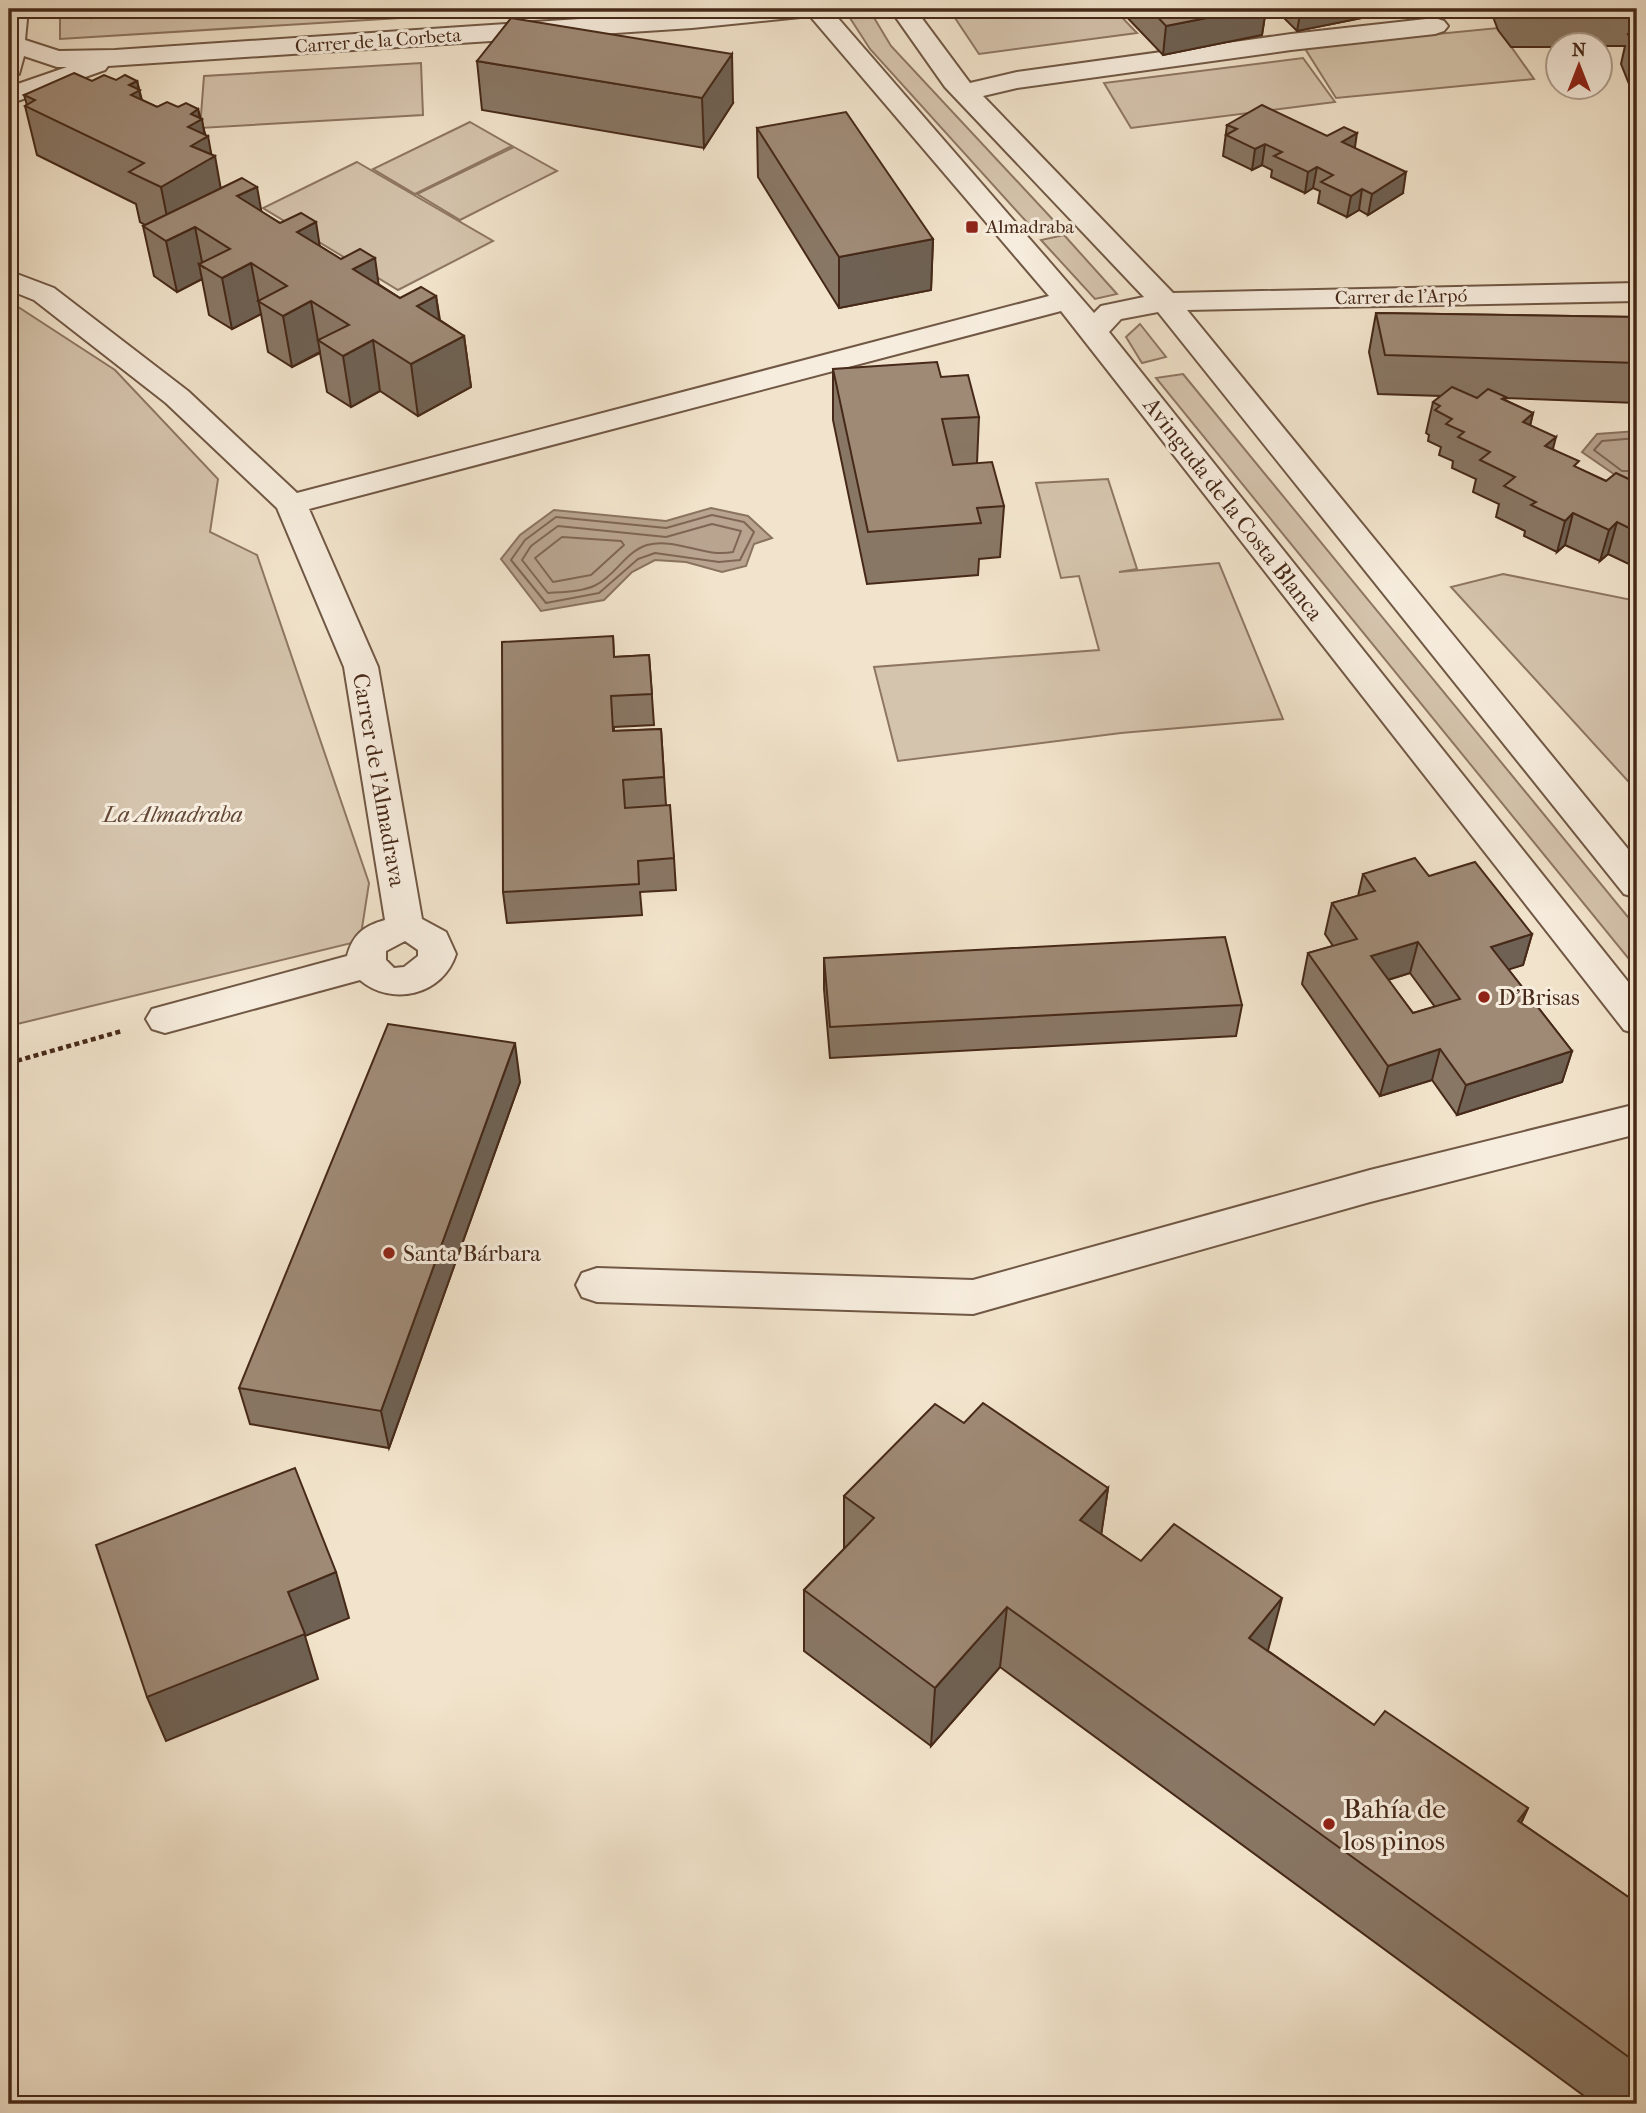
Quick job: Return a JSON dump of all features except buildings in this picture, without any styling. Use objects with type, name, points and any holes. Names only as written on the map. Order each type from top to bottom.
[{"type":"street","points":[[9,79],[15,9]]},
{"type":"street","name":"Carrer de la Corbeta","points":[[13,44],[57,59],[115,58],[692,20],[808,9]]},
{"type":"street","name":"Avinguda de la Costa Blanca","points":[[817,9],[1068,300],[1637,1020]]},
{"type":"street","points":[[902,9],[965,93],[1165,302],[1637,885]]},
{"type":"street","points":[[965,93],[1031,78],[1291,42],[1435,26]]},
{"type":"street","name":"Carrer de la Corbeta","points":[[9,96],[115,58]]},
{"type":"street","name":"Carrer de l'Almadrava","points":[[9,280],[44,294],[177,397],[291,504],[361,667],[405,928]]},
{"type":"street","name":"Carrer de l'Arpó","points":[[1093,332],[1111,312],[1165,302],[1637,292]]},
{"type":"street","points":[[291,504],[1068,300]]},
{"type":"street","points":[[405,928],[421,931],[433,939],[438,951],[434,964],[423,974],[407,980],[389,981],[374,975],[365,965],[364,954],[378,936],[405,928]]},
{"type":"street","points":[[165,1019],[365,965]]},
{"type":"street","points":[[597,1285],[973,1297],[1370,1186],[1637,1119]]},
{"type":"path","points":[[9,1063],[165,1019]]},
{"type":"green space","points":[[60,9],[545,9],[60,39]]},
{"type":"green space","points":[[949,9],[1114,9],[1137,33],[979,54]]},
{"type":"green space","points":[[870,11],[891,46],[1056,223],[1033,229],[870,49],[848,15]]},
{"type":"green space","points":[[1498,28],[1534,79],[1336,98],[1304,47]]},
{"type":"green space","points":[[1303,58],[1335,102],[1131,128],[1104,83]]},
{"type":"green space","points":[[421,63],[423,115],[200,128],[204,76]]},
{"type":"green space","points":[[470,122],[512,146],[415,194],[373,169]]},
{"type":"green space","points":[[514,147],[557,171],[460,220],[417,194]]},
{"type":"green space","points":[[357,162],[493,241],[398,290],[263,208]]},
{"type":"green space","points":[[1064,235],[1117,294],[1095,299],[1041,240]]},
{"type":"green space","name":"La Almadraba","points":[[9,301],[115,370],[218,479],[210,532],[257,555],[369,883],[360,941],[9,1026]]},
{"type":"green space","points":[[1140,324],[1166,357],[1142,363],[1126,337]]},
{"type":"green space","points":[[1183,374],[1637,928],[1637,969],[1156,378]]},
{"type":"green space","points":[[1108,479],[1137,569],[1119,572],[1219,563],[1283,719],[1121,733],[898,761],[874,667],[1099,650],[1079,576],[1061,578],[1036,483]]},
{"type":"green space","points":[[1503,574],[1637,601],[1637,791],[1451,587]]},
{"type":"water","points":[[1637,431],[1637,478],[1621,479],[1582,452],[1597,434]]},
{"type":"water","points":[[711,508],[748,516],[772,538],[754,544],[746,566],[722,572],[686,562],[655,560],[632,572],[604,600],[541,611],[501,559],[520,535],[554,510],[666,521]]},
{"type":"place","name":"Almadraba","points":[[972,227]]},
{"type":"place","name":"D'Brisas","points":[[1484,997]]},
{"type":"place","name":"Santa Bárbara","points":[[389,1253]]},
{"type":"place","name":"Bahía de los pinos","points":[[1329,1824]]}]
